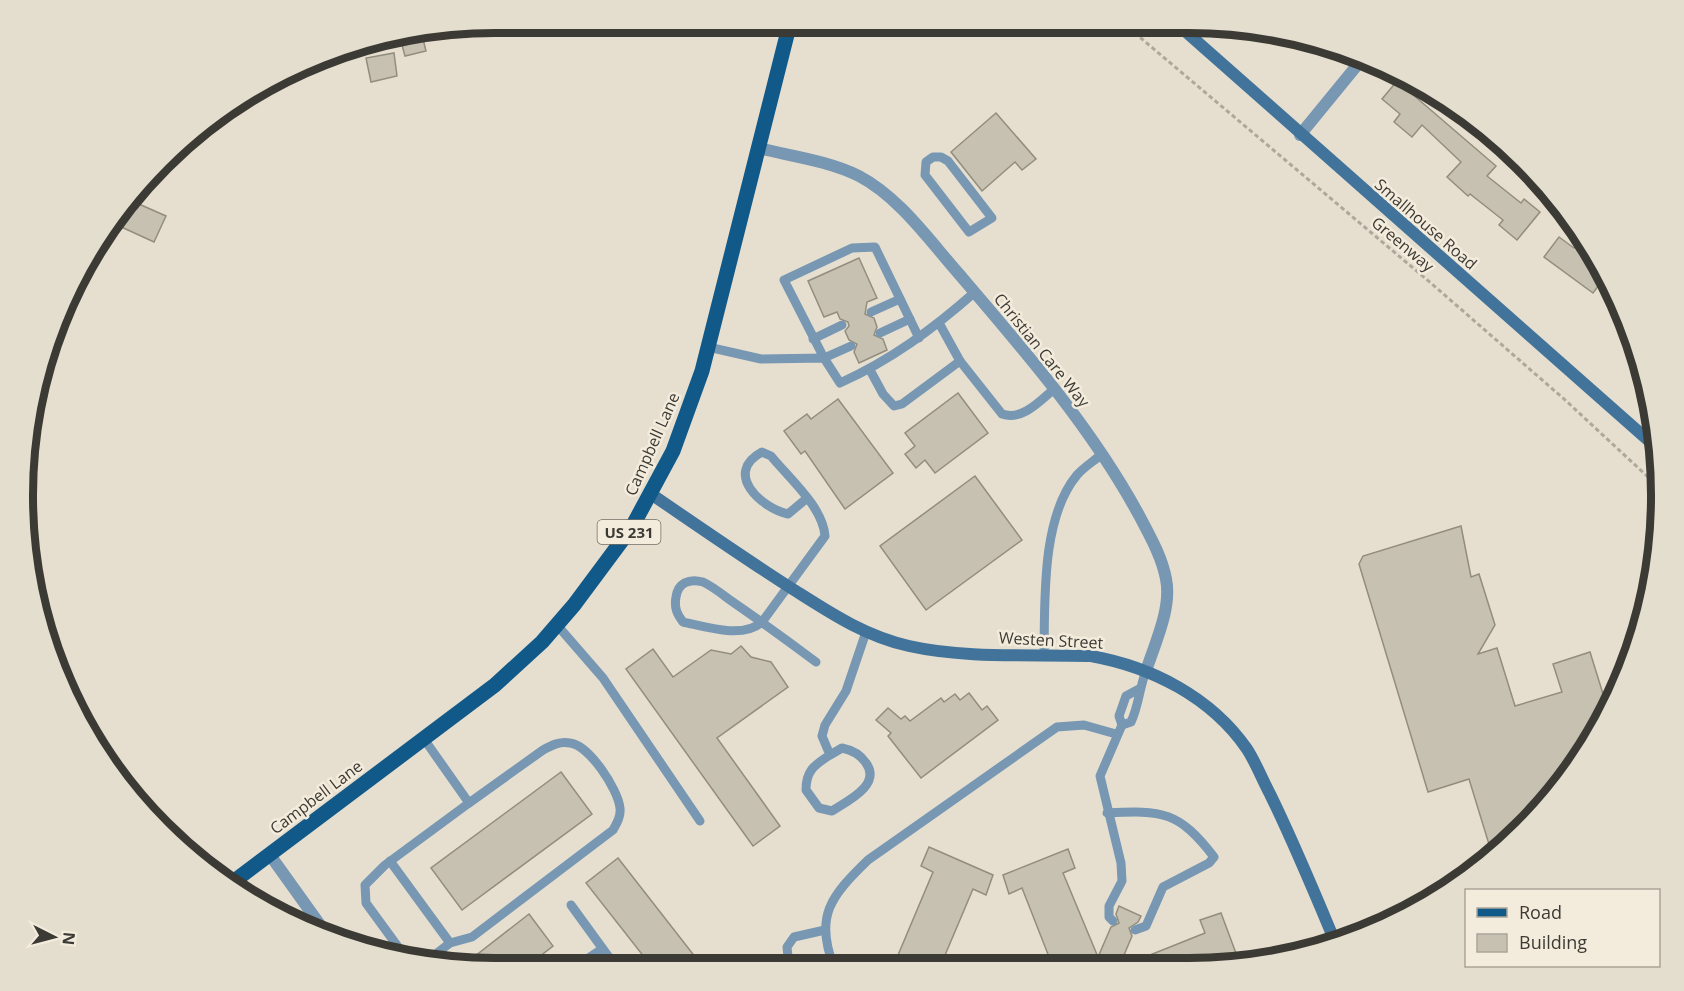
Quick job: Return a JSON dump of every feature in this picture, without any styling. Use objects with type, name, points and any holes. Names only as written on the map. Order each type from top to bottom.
[{"type":"main road","name":"Campbell Lane","points":[[237,879],[495,685],[557,625],[605,566],[651,494],[689,411],[708,347],[788,33]]},
{"type":"street","name":"Smallhouse Road","points":[[1186,33],[1299,135],[1647,440]]},
{"type":"street","points":[[1299,135],[1357,65]]},
{"type":"street","name":"Christian Care Way","points":[[759,148],[837,167],[859,176],[882,192],[906,214],[975,292],[1054,389],[1125,488],[1154,543],[1167,581],[1163,617],[1146,671]]},
{"type":"street","name":"Westen Street","points":[[651,494],[787,586],[846,623],[866,632],[930,650],[1090,656],[1146,671],[1177,686],[1202,703],[1232,731],[1248,751],[1282,819],[1332,935]]},
{"type":"street","points":[[270,855],[319,923]]},
{"type":"lane","points":[[941,156],[948,161],[992,218],[969,232],[924,175],[926,162],[933,157],[941,156]]},
{"type":"lane","points":[[920,338],[875,247],[852,248],[784,280],[813,339],[840,383],[870,370],[920,338],[975,292]]},
{"type":"lane","points":[[871,312],[900,299]]},
{"type":"lane","points":[[880,333],[910,319]]},
{"type":"lane","points":[[939,323],[960,361],[1002,414],[1007,416],[1027,411],[1054,389]]},
{"type":"lane","points":[[813,339],[842,326]]},
{"type":"lane","points":[[708,347],[761,359],[825,358],[851,346]]},
{"type":"lane","points":[[870,370],[883,394],[894,406],[902,404],[960,361]]},
{"type":"lane","points":[[806,499],[788,514],[763,502],[751,491],[746,479],[747,467],[752,457],[762,452],[771,456],[806,499],[824,525],[825,536],[762,622],[756,627],[746,630],[711,628],[683,622],[676,612],[676,593],[684,582],[692,580],[704,583],[762,622],[816,662]]},
{"type":"lane","points":[[1044,655],[1049,553],[1057,519],[1066,492],[1077,475],[1102,454]]},
{"type":"lane","points":[[557,625],[603,678],[700,821]]},
{"type":"lane","points":[[830,755],[822,736],[825,725],[846,691],[866,632]]},
{"type":"lane","points":[[1113,921],[1109,917],[1109,906],[1122,881],[1121,863],[1107,813],[1100,776],[1116,734],[1122,725],[1131,722],[1140,703],[1139,690],[1146,671]]},
{"type":"lane","points":[[1122,725],[1119,716],[1126,696],[1139,690]]},
{"type":"lane","points":[[830,958],[825,945],[825,919],[842,885],[868,860],[1057,727],[1084,726],[1116,734]]},
{"type":"lane","points":[[424,739],[469,803]]},
{"type":"lane","points":[[398,947],[366,903],[365,885],[372,877],[390,861],[543,750],[557,743],[571,743],[582,747],[616,793],[620,808],[619,820],[613,830],[472,937],[450,943],[436,954]]},
{"type":"lane","points":[[842,748],[850,750],[860,756],[870,770],[867,784],[861,792],[832,811],[819,808],[806,790],[807,774],[812,767],[830,755],[842,748]]},
{"type":"lane","points":[[1107,813],[1147,811],[1176,819],[1195,832],[1214,857],[1209,863],[1163,887],[1146,926],[1135,930]]},
{"type":"lane","points":[[390,861],[450,943]]},
{"type":"lane","points":[[571,905],[609,958]]},
{"type":"lane","points":[[788,958],[787,946],[794,937],[825,930]]},
{"type":"lane","points":[[589,958],[602,949]]},
{"type":"path","name":"Greenway","points":[[1135,33],[1432,284],[1564,399],[1650,479]]},
{"type":"building","points":[[423,39],[426,51],[405,56],[401,43]]},
{"type":"building","points":[[394,53],[397,76],[371,82],[366,58]]},
{"type":"building","points":[[1396,82],[1403,86],[1496,166],[1487,176],[1521,203],[1524,199],[1540,212],[1517,240],[1499,225],[1503,220],[1470,194],[1468,196],[1447,177],[1461,162],[1422,125],[1412,137],[1394,122],[1400,114],[1382,99]]},
{"type":"building","points":[[996,113],[1036,159],[1022,170],[1015,162],[982,191],[951,152]]},
{"type":"building","points":[[138,204],[166,216],[154,242],[120,226]]},
{"type":"building","points":[[1559,237],[1574,248],[1576,244],[1600,284],[1593,293],[1544,257]]},
{"type":"building","points":[[859,258],[877,298],[867,302],[865,314],[874,318],[877,327],[874,335],[883,339],[887,350],[859,363],[854,352],[857,344],[849,340],[845,331],[849,326],[848,322],[840,319],[837,312],[824,317],[808,281]]},
{"type":"building","points":[[958,393],[988,433],[935,473],[925,460],[916,468],[905,454],[915,446],[905,433]]},
{"type":"building","points":[[838,399],[893,473],[845,509],[805,451],[801,454],[784,431],[807,414],[811,419]]},
{"type":"building","points":[[975,476],[1022,540],[926,610],[880,546]]},
{"type":"building","points":[[1461,526],[1471,577],[1479,574],[1495,625],[1478,654],[1497,648],[1515,706],[1562,692],[1553,664],[1590,652],[1603,700],[1589,727],[1555,777],[1516,823],[1490,846],[1469,779],[1428,792],[1359,564],[1363,556]]},
{"type":"building","points":[[741,646],[751,657],[771,662],[788,687],[717,738],[780,826],[753,846],[626,669],[653,649],[673,677],[711,650],[731,654]]},
{"type":"building","points":[[969,693],[982,710],[987,706],[998,720],[921,778],[888,736],[891,733],[876,720],[888,708],[901,719],[905,716],[910,721],[941,698],[944,702],[955,694],[960,700]]},
{"type":"building","points":[[561,772],[592,814],[462,910],[431,868]]},
{"type":"building","points":[[929,847],[993,875],[986,895],[973,889],[944,958],[897,958],[933,872],[921,866]]},
{"type":"building","points":[[1068,849],[1075,868],[1063,873],[1098,957],[1111,927],[1119,923],[1116,914],[1119,906],[1141,916],[1138,922],[1129,928],[1132,936],[1123,958],[1049,958],[1022,888],[1009,894],[1003,875]]},
{"type":"building","points":[[618,858],[696,958],[645,958],[586,883]]},
{"type":"building","points":[[1221,913],[1237,955],[1142,958],[1205,933],[1200,920]]},
{"type":"building","points":[[529,914],[553,946],[538,958],[473,957]]}]
